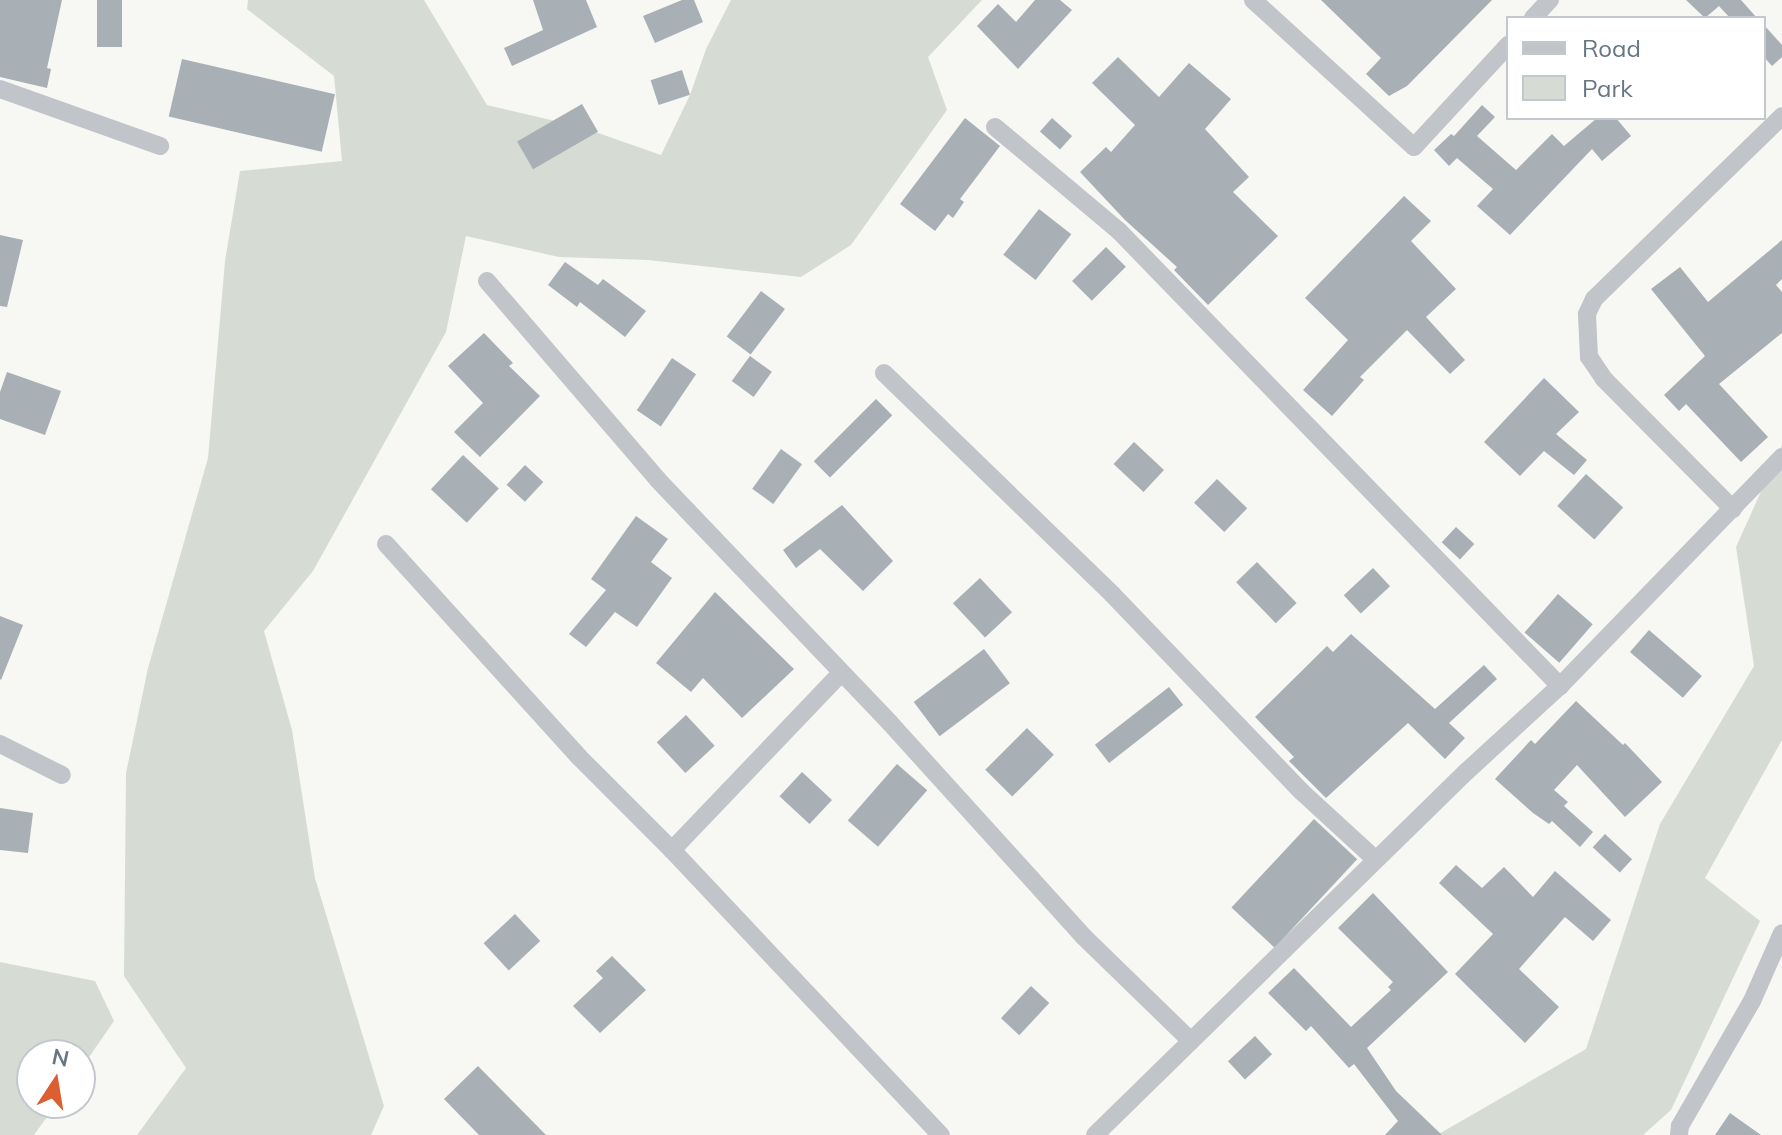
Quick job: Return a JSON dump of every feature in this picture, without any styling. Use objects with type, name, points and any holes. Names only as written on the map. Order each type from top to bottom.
[{"type":"street","points":[[1253,0],[1414,147],[1506,47]]},
{"type":"street","points":[[1535,16],[1550,0]]},
{"type":"street","points":[[0,89],[160,146]]},
{"type":"street","points":[[1733,509],[1604,379],[1589,357],[1587,314],[1594,299],[1782,116]]},
{"type":"street","points":[[995,127],[1119,231],[1250,370],[1560,686]]},
{"type":"street","points":[[487,281],[658,480],[890,723],[1084,937],[1191,1041]]},
{"type":"street","points":[[884,373],[1112,594],[1302,792],[1376,860]]},
{"type":"street","points":[[1095,1135],[1376,860],[1560,686],[1782,457]]},
{"type":"street","points":[[386,544],[579,757],[672,850],[941,1135]]},
{"type":"street","points":[[672,850],[840,674]]},
{"type":"street","points":[[0,744],[62,775]]},
{"type":"street","points":[[1679,1135],[1684,1118],[1752,1001],[1782,933]]},
{"type":"green space","points":[[248,0],[424,0],[487,105],[581,127],[661,155],[690,95],[706,49],[731,0],[982,0],[928,57],[947,110],[851,245],[801,277],[648,260],[559,257],[466,236],[446,332],[313,571],[264,631],[292,730],[315,878],[384,1106],[371,1135],[137,1135],[186,1068],[124,976],[126,773],[148,668],[208,458],[225,261],[240,171],[342,161],[334,76],[247,9]]},
{"type":"green space","points":[[1782,445],[1782,740],[1705,878],[1760,921],[1671,1110],[1643,1135],[1437,1135],[1586,1049],[1660,824],[1754,666],[1736,547]]},
{"type":"green space","points":[[0,962],[95,981],[114,1021],[96,1047],[96,1039],[16,1039],[16,1119],[46,1119],[34,1135],[0,1135]]},
{"type":"building","points":[[0,0],[62,0],[47,68],[51,69],[47,88],[0,77]]},
{"type":"building","points":[[97,0],[122,0],[122,47],[97,47]]},
{"type":"building","points":[[533,0],[586,0],[597,27],[512,66],[504,48],[543,30]]},
{"type":"building","points":[[682,0],[694,0],[703,22],[655,43],[643,16]]},
{"type":"building","points":[[1035,0],[1060,0],[1072,10],[1018,69],[977,26],[998,4],[1016,22]]},
{"type":"building","points":[[1321,0],[1492,0],[1407,86],[1389,96],[1366,74],[1381,58]]},
{"type":"building","points":[[1686,0],[1741,0],[1755,16],[1728,16],[1719,6],[1703,16]]},
{"type":"building","points":[[1766,27],[1782,45],[1782,57],[1772,66],[1766,59]]},
{"type":"building","points":[[1118,57],[1159,97],[1189,63],[1231,99],[1205,129],[1249,177],[1233,192],[1278,236],[1208,305],[1174,270],[1177,267],[1125,220],[1080,172],[1106,147],[1111,152],[1135,125],[1092,83]]},
{"type":"building","points":[[182,59],[335,94],[322,152],[169,116]]},
{"type":"building","points":[[682,70],[690,95],[659,105],[651,80]]},
{"type":"building","points":[[582,104],[598,132],[533,169],[517,142]]},
{"type":"building","points":[[1482,105],[1495,117],[1477,136],[1516,170],[1552,134],[1564,146],[1595,120],[1618,120],[1631,136],[1602,161],[1592,149],[1510,235],[1477,206],[1493,189],[1457,158],[1449,166],[1434,150],[1451,134],[1454,136]]},
{"type":"building","points":[[965,118],[1000,146],[960,199],[964,202],[953,218],[948,214],[935,231],[900,204]]},
{"type":"building","points":[[1052,118],[1072,136],[1060,149],[1040,131]]},
{"type":"building","points":[[1404,196],[1431,221],[1411,241],[1456,289],[1426,317],[1465,360],[1450,374],[1407,330],[1360,377],[1364,380],[1332,416],[1303,390],[1348,340],[1305,298]]},
{"type":"building","points":[[1039,209],[1071,234],[1036,280],[1003,255]]},
{"type":"building","points":[[0,235],[23,240],[7,307],[0,306]]},
{"type":"building","points":[[1782,240],[1782,279],[1776,285],[1782,292],[1782,333],[1719,384],[1768,437],[1741,462],[1686,404],[1679,411],[1664,395],[1705,356],[1651,289],[1680,267],[1708,302]]},
{"type":"building","points":[[1106,247],[1126,267],[1092,301],[1072,281]]},
{"type":"building","points":[[565,262],[598,285],[603,279],[646,311],[625,337],[580,302],[577,307],[548,285]]},
{"type":"building","points":[[761,291],[785,309],[751,355],[727,337]]},
{"type":"building","points":[[484,333],[513,363],[509,366],[540,396],[480,457],[454,432],[483,403],[448,366]]},
{"type":"building","points":[[750,356],[772,372],[754,397],[732,381]]},
{"type":"building","points":[[672,358],[696,374],[661,426],[637,410]]},
{"type":"building","points":[[7,372],[61,391],[45,435],[0,419],[0,392]]},
{"type":"building","points":[[1544,378],[1579,412],[1556,434],[1587,460],[1574,475],[1544,451],[1520,476],[1484,442]]},
{"type":"building","points":[[876,399],[892,415],[830,477],[814,461]]},
{"type":"building","points":[[1134,442],[1164,470],[1144,492],[1114,464]]},
{"type":"building","points":[[781,449],[802,464],[773,504],[752,489]]},
{"type":"building","points":[[463,455],[499,488],[467,523],[431,489]]},
{"type":"building","points":[[525,465],[543,482],[525,502],[507,485]]},
{"type":"building","points":[[1586,474],[1623,507],[1594,539],[1557,506]]},
{"type":"building","points":[[1217,479],[1247,508],[1224,532],[1194,503]]},
{"type":"building","points":[[842,505],[893,561],[863,591],[820,549],[796,568],[783,550]]},
{"type":"building","points":[[636,516],[668,539],[651,562],[672,578],[637,627],[615,612],[586,647],[569,634],[606,590],[591,579]]},
{"type":"building","points":[[1456,527],[1474,544],[1460,559],[1442,542]]},
{"type":"building","points":[[1257,562],[1297,603],[1276,623],[1236,582]]},
{"type":"building","points":[[1373,568],[1390,586],[1361,614],[1344,595]]},
{"type":"building","points":[[980,578],[1012,612],[985,638],[953,603]]},
{"type":"building","points":[[715,592],[794,669],[742,718],[703,678],[691,692],[656,663]]},
{"type":"building","points":[[1558,594],[1593,624],[1559,663],[1525,632]]},
{"type":"building","points":[[0,616],[23,625],[1,680],[0,679]]},
{"type":"building","points":[[1649,630],[1702,676],[1683,698],[1630,652]]},
{"type":"building","points":[[1351,634],[1435,709],[1484,665],[1497,679],[1449,723],[1465,738],[1445,759],[1408,723],[1326,798],[1289,761],[1294,757],[1255,717],[1327,646],[1333,652]]},
{"type":"building","points":[[984,649],[1010,683],[940,736],[914,702]]},
{"type":"building","points":[[1169,687],[1183,705],[1109,763],[1095,745]]},
{"type":"building","points":[[1576,701],[1623,745],[1625,743],[1662,782],[1625,817],[1577,765],[1554,790],[1568,802],[1564,806],[1593,832],[1580,847],[1552,821],[1549,824],[1533,813],[1495,779],[1531,740],[1535,744]]},
{"type":"building","points":[[686,715],[715,746],[685,773],[657,742]]},
{"type":"building","points":[[1027,728],[1054,755],[1012,797],[985,770]]},
{"type":"building","points":[[897,764],[927,790],[878,847],[848,821]]},
{"type":"building","points":[[802,772],[832,800],[809,824],[779,796]]},
{"type":"building","points":[[0,808],[33,813],[28,853],[0,850]]},
{"type":"building","points":[[1314,819],[1357,859],[1275,948],[1231,907]]},
{"type":"building","points":[[1605,834],[1632,859],[1620,872],[1593,847]]},
{"type":"building","points":[[1456,865],[1482,888],[1504,867],[1533,897],[1555,871],[1611,920],[1593,941],[1565,917],[1519,969],[1559,1007],[1525,1043],[1455,974],[1493,934],[1439,883]]},
{"type":"building","points":[[1373,893],[1448,972],[1367,1048],[1396,1091],[1442,1135],[1385,1135],[1398,1121],[1354,1064],[1349,1068],[1311,1026],[1306,1031],[1268,993],[1294,968],[1351,1027],[1391,990],[1388,987],[1393,982],[1338,928]]},
{"type":"building","points":[[515,914],[540,941],[509,970],[484,943]]},
{"type":"building","points":[[612,956],[646,990],[600,1033],[573,1006],[603,978],[596,971]]},
{"type":"building","points":[[1031,986],[1049,1003],[1019,1035],[1001,1018]]},
{"type":"building","points":[[1255,1036],[1272,1054],[1245,1080],[1228,1061]]},
{"type":"building","points":[[478,1066],[546,1135],[479,1135],[444,1099]]},
{"type":"building","points":[[1730,1113],[1761,1135],[1715,1135]]}]
